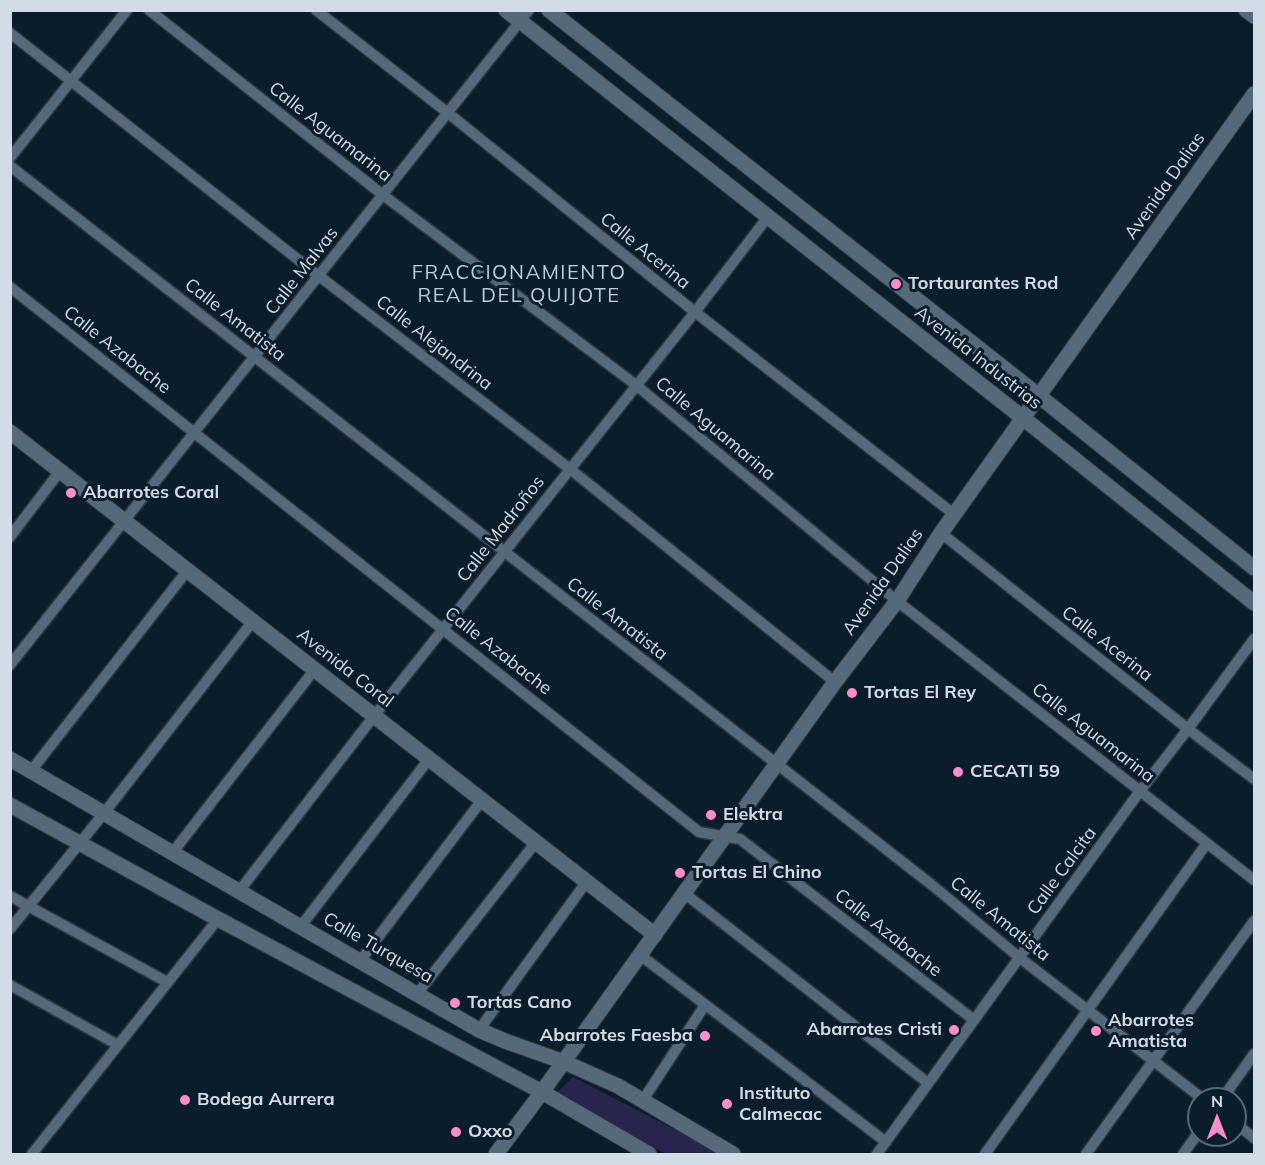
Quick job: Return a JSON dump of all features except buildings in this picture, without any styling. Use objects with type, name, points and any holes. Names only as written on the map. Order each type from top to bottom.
[{"type":"main road","name":"Avenida Industrias","points":[[506,10],[525,16],[768,218],[1254,603]]},
{"type":"main road","name":"Avenida Industrias","points":[[549,10],[1040,396],[1254,568]]},
{"type":"main road","points":[[1246,10],[1254,16]]},
{"type":"main road","name":"Avenida Dalias","points":[[496,1155],[835,682],[897,600],[941,533],[1254,94]]},
{"type":"main road","name":"Avenida Coral","points":[[10,432],[655,935]]},
{"type":"main road","name":"Calle Turquesa","points":[[10,759],[240,890],[478,1030],[564,1062],[643,1100],[733,1155]]},
{"type":"main road","points":[[10,805],[542,1092],[649,1155]]},
{"type":"street","points":[[10,158],[127,10]]},
{"type":"street","name":"Calle Aguamarina","points":[[149,10],[383,195],[636,385],[897,600],[1254,880]]},
{"type":"street","name":"Calle Acerina","points":[[316,10],[695,312],[955,515]]},
{"type":"street","name":"Calle Malvas","points":[[10,665],[525,16]]},
{"type":"street","name":"Calle Alejandrina","points":[[10,33],[319,276],[570,468],[835,682]]},
{"type":"street","name":"Calle Amatista","points":[[10,166],[1188,1087]]},
{"type":"street","name":"Calle Madroños","points":[[240,890],[374,716],[768,218]]},
{"type":"street","name":"Calle Azabache","points":[[10,287],[699,832],[740,839],[974,1020]]},
{"type":"street","points":[[10,537],[60,471]]},
{"type":"street","name":"Calle Acerina","points":[[941,533],[1254,779]]},
{"type":"street","points":[[31,771],[187,571]]},
{"type":"street","points":[[10,930],[253,621]]},
{"type":"street","name":"Calle Calcita","points":[[877,1155],[1140,791],[1254,639]]},
{"type":"street","points":[[173,852],[315,669]]},
{"type":"street","points":[[302,926],[429,759]]},
{"type":"street","points":[[360,961],[482,800]]},
{"type":"street","points":[[417,994],[536,842]]},
{"type":"street","points":[[985,1155],[1207,843]]},
{"type":"street","points":[[478,1030],[587,881]]},
{"type":"street","points":[[684,893],[928,1083]]},
{"type":"street","points":[[10,896],[167,982]]},
{"type":"street","points":[[32,1155],[218,919]]},
{"type":"street","points":[[1086,1155],[1254,921]]},
{"type":"street","points":[[640,955],[886,1142]]},
{"type":"street","points":[[10,985],[118,1045]]},
{"type":"street","points":[[643,1100],[705,1005]]},
{"type":"street","points":[[1231,1087],[1254,1054]]},
{"type":"shaded area","points":[[573,1077],[722,1154],[666,1154],[555,1094]]},
{"type":"place","name":"Tortaurantes Rod","points":[[896,284]]},
{"type":"place","name":"Abarrotes Coral","points":[[71,493]]},
{"type":"place","name":"Tortas El Rey","points":[[852,693]]},
{"type":"place","name":"CECATI 59","points":[[958,772]]},
{"type":"place","name":"Elektra","points":[[711,815]]},
{"type":"place","name":"Tortas El Chino","points":[[680,873]]},
{"type":"place","name":"Tortas Cano","points":[[455,1003]]},
{"type":"place","name":"Abarrotes Cristi","points":[[954,1030]]},
{"type":"place","name":"Abarrotes Amatista","points":[[1096,1031]]},
{"type":"place","name":"Abarrotes Faesba","points":[[705,1036]]},
{"type":"place","name":"Bodega Aurrera","points":[[185,1100]]},
{"type":"place","name":"Instituto Calmecac","points":[[727,1104]]},
{"type":"place","name":"Oxxo","points":[[456,1132]]},
{"type":"district","name":"FRACCIONAMIENTO REAL DEL QUIJOTE","points":[[519,284]]}]
